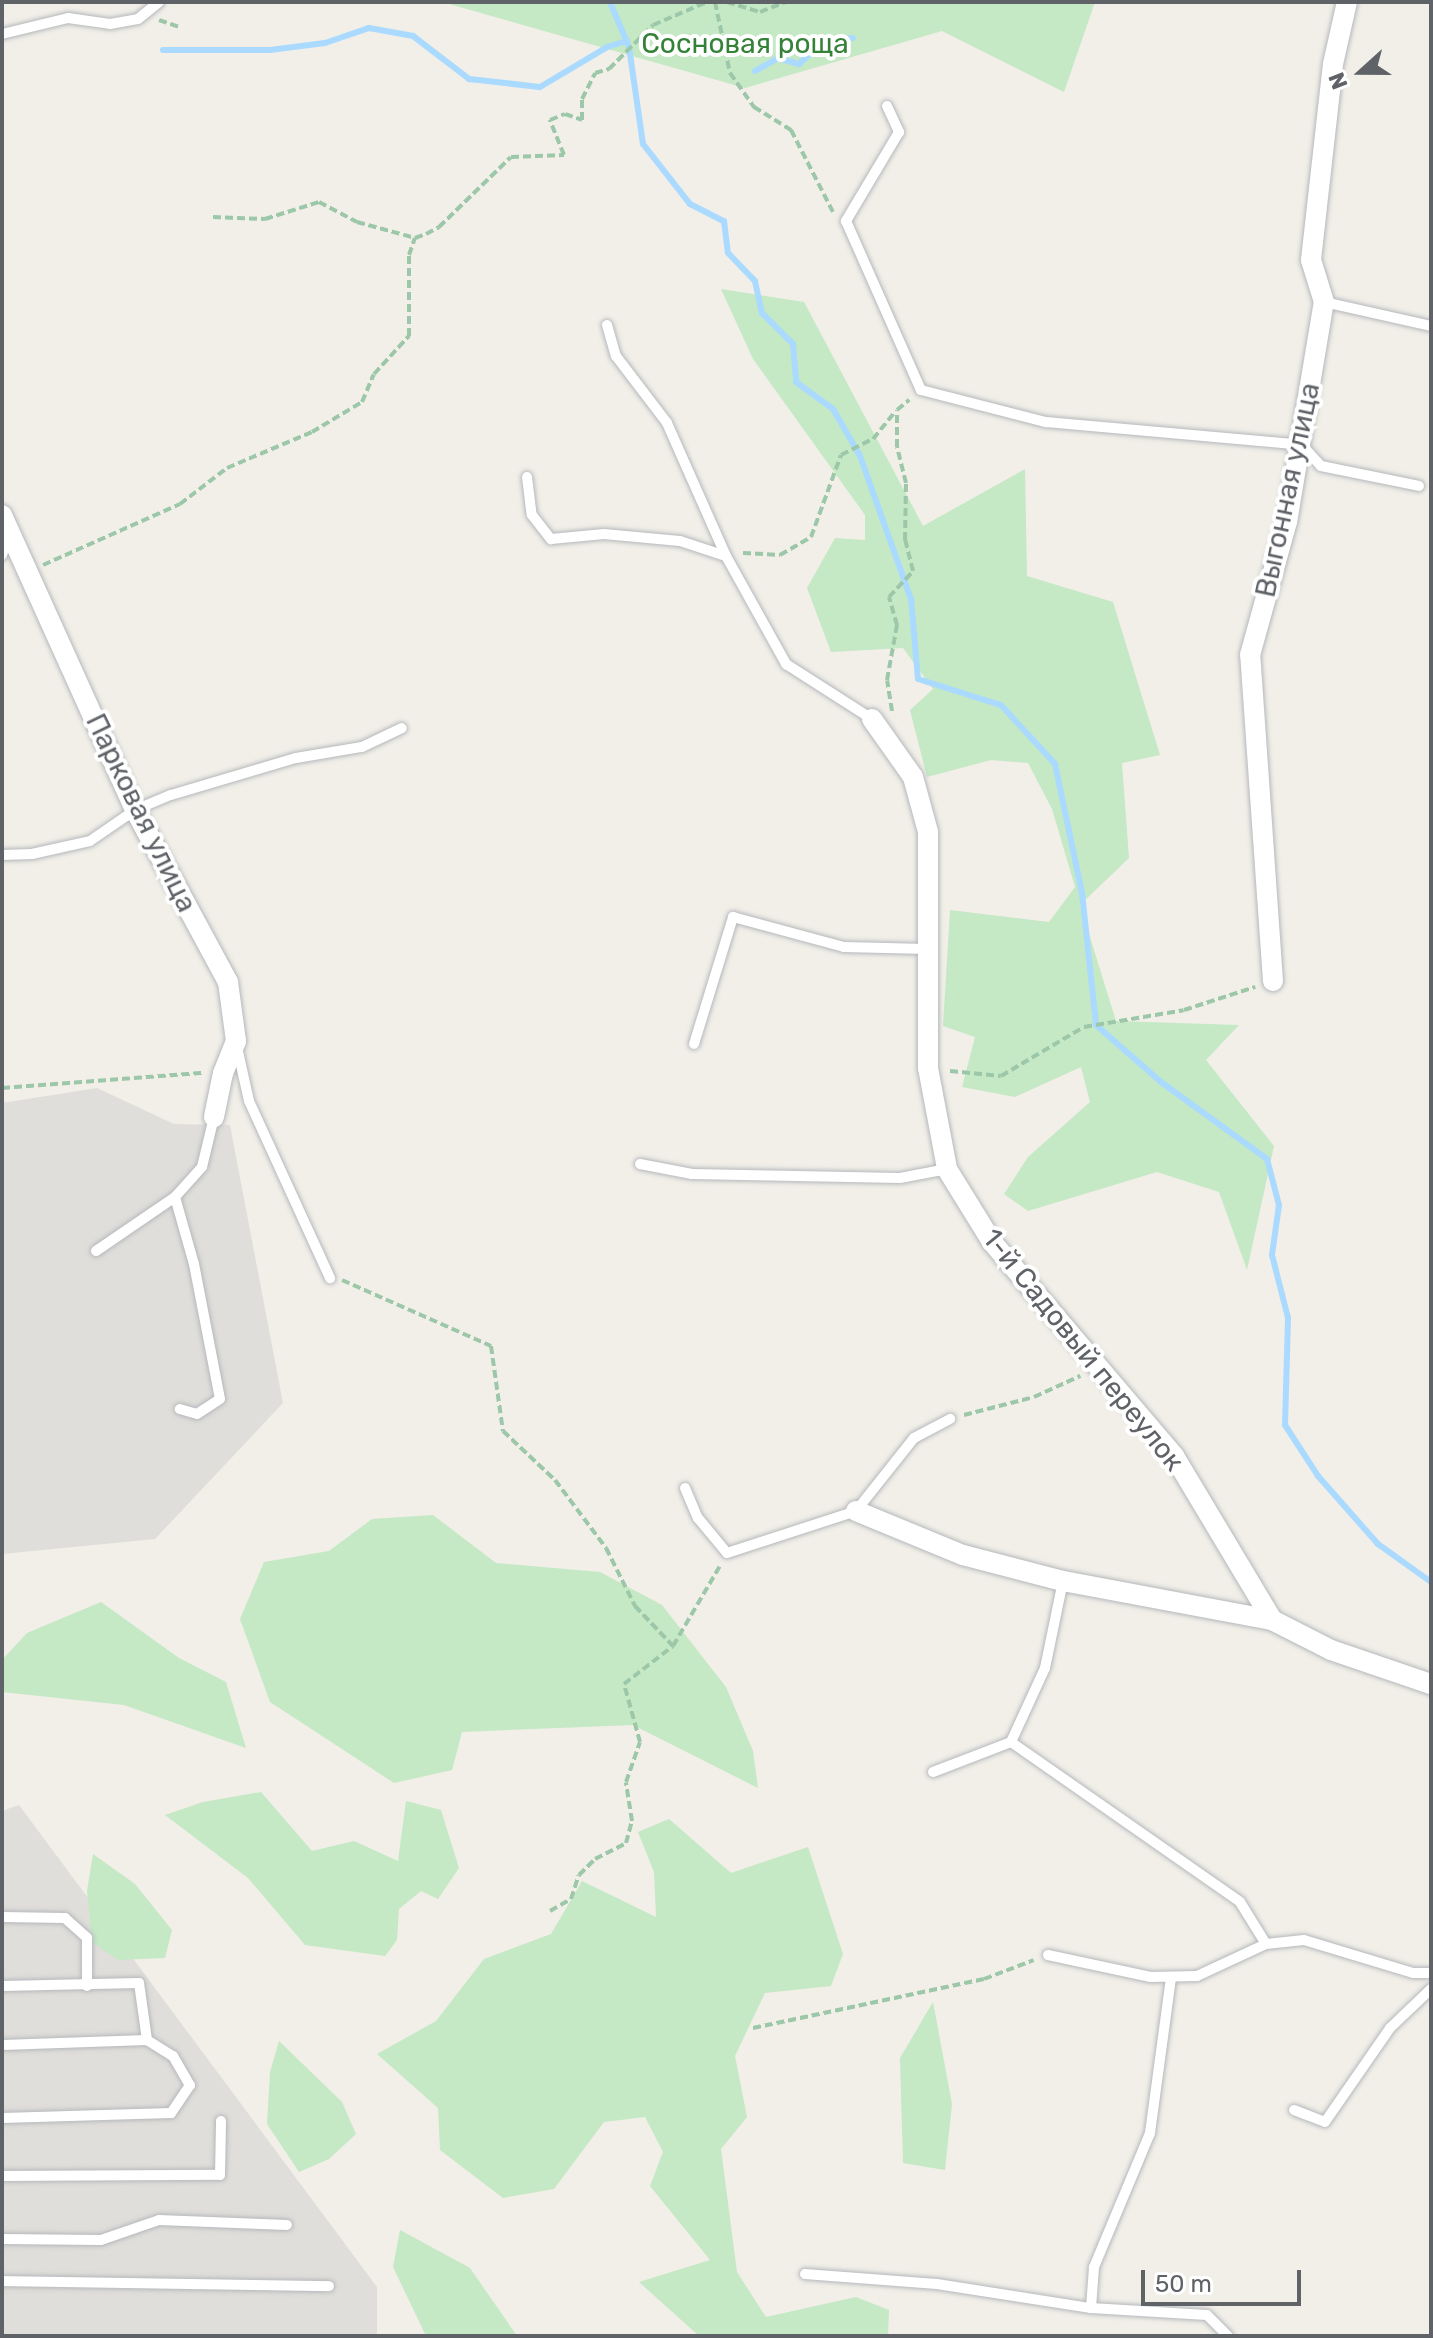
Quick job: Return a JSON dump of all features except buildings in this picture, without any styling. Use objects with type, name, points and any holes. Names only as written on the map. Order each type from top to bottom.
[{"type":"street","name":"Выгонная улица","points":[[1273,981],[1250,655],[1287,522],[1324,302],[1311,260],[1333,64],[1347,2]]},
{"type":"street","name":"Парковая улица","points":[[6,524],[135,810],[228,982],[236,1041],[223,1073],[214,1117]]},
{"type":"street","name":"1-й Садовый переулок","points":[[872,719],[913,777],[928,832],[928,1068],[947,1169],[992,1242],[1174,1456],[1272,1620]]},
{"type":"street","points":[[856,1511],[963,1555],[1063,1581],[1272,1620],[1331,1650],[1431,1684]]},
{"type":"lane","points":[[2,34],[68,18],[110,24],[151,14],[159,2]]},
{"type":"lane","points":[[887,106],[899,132],[846,221],[921,390],[1046,422],[1302,445],[1321,466],[1419,486]]},
{"type":"lane","points":[[1324,302],[1431,326]]},
{"type":"lane","points":[[607,325],[616,356],[667,423],[726,556],[786,664],[872,719]]},
{"type":"lane","points":[[527,477],[532,515],[551,539],[604,534],[680,541],[726,556]]},
{"type":"lane","points":[[2,555],[6,524]]},
{"type":"lane","points":[[2,855],[32,854],[90,841],[135,810],[229,776],[362,747],[402,728]]},
{"type":"lane","points":[[694,1044],[733,917],[844,947],[927,949]]},
{"type":"lane","points":[[236,1041],[249,1101],[330,1278]]},
{"type":"lane","points":[[96,1251],[175,1197],[202,1167],[214,1117]]},
{"type":"lane","points":[[640,1164],[692,1174],[900,1178],[947,1169]]},
{"type":"lane","points":[[175,1197],[194,1264],[220,1399],[197,1414],[180,1409]]},
{"type":"lane","points":[[685,1488],[698,1518],[727,1553],[856,1511],[914,1438],[950,1419]]},
{"type":"lane","points":[[933,1772],[1011,1742],[1045,1668],[1063,1581]]},
{"type":"lane","points":[[1011,1742],[1240,1902],[1266,1944]]},
{"type":"lane","points":[[2,1917],[65,1918],[87,1938],[87,1986]]},
{"type":"lane","points":[[1048,1955],[1171,1977],[1197,1976],[1266,1944],[1304,1940],[1413,1973],[1431,1973]]},
{"type":"lane","points":[[1091,2308],[1094,2267],[1150,2133],[1171,1977]]},
{"type":"lane","points":[[2,1986],[139,1983],[147,2040]]},
{"type":"lane","points":[[1294,2110],[1325,2122],[1390,2028],[1431,1989]]},
{"type":"lane","points":[[2,2045],[147,2040],[173,2056],[190,2085],[171,2113],[2,2118]]},
{"type":"lane","points":[[2,2176],[220,2175],[221,2121]]},
{"type":"lane","points":[[2,2239],[101,2240],[159,2220],[287,2225]]},
{"type":"lane","points":[[805,2274],[937,2284],[1091,2308],[1207,2315],[1228,2336]]},
{"type":"lane","points":[[2,2281],[329,2286]]},
{"type":"path","points":[[213,217],[265,219],[319,202],[357,222],[415,238],[439,227],[511,157],[564,155],[550,120],[565,114],[582,120],[582,99],[595,73],[609,69],[653,25],[707,2]]},
{"type":"path","points":[[715,2],[730,73],[754,107],[791,130],[836,217],[846,221]]},
{"type":"path","points":[[727,2],[760,12],[786,2]]},
{"type":"path","points":[[151,14],[179,27]]},
{"type":"path","points":[[28,572],[180,504],[227,468],[312,432],[362,402],[374,374],[409,336],[409,255],[415,238]]},
{"type":"path","points":[[726,556],[780,555],[811,537],[841,455],[873,439],[897,410],[921,390]]},
{"type":"path","points":[[891,745],[887,680],[897,625],[889,597],[913,571],[905,540],[906,483],[897,447],[897,410]]},
{"type":"path","points":[[928,1068],[1001,1076],[1084,1027],[1184,1010],[1273,981]]},
{"type":"path","points":[[2,1088],[223,1073]]},
{"type":"path","points":[[330,1278],[449,1324],[491,1346],[503,1431],[555,1480],[606,1548],[635,1606],[673,1646]]},
{"type":"path","points":[[950,1419],[1034,1397],[1097,1369]]},
{"type":"path","points":[[550,1911],[571,1899],[579,1875],[595,1859],[626,1843],[632,1821],[626,1782],[640,1742],[624,1684],[673,1646],[727,1553]]},
{"type":"path","points":[[753,2028],[984,1979],[1048,1955]]},
{"type":"shaded area","points":[[97,1088],[174,1124],[230,1125],[283,1403],[155,1539],[2,1554],[2,1103]]},
{"type":"shaded area","points":[[19,1805],[377,2287],[377,2336],[2,2336],[2,1811]]},
{"type":"green space","name":"Сосновая роща","points":[[442,2],[1095,2],[1064,92],[942,31],[745,88]]},
{"type":"green space","points":[[721,289],[804,302],[923,526],[1025,469],[1027,576],[1113,602],[1160,755],[1122,763],[1129,858],[1080,905],[1116,1021],[1239,1025],[1206,1060],[1274,1146],[1247,1270],[1219,1192],[1157,1172],[1028,1211],[1004,1194],[1028,1157],[1090,1102],[1081,1067],[1015,1097],[962,1087],[975,1037],[943,1026],[950,910],[1049,922],[1075,887],[1052,809],[1028,763],[991,760],[927,777],[910,710],[933,689],[903,648],[831,652],[807,588],[835,538],[865,540],[865,515],[753,359]]},
{"type":"green space","points":[[433,1515],[496,1563],[600,1572],[662,1605],[726,1687],[753,1751],[758,1788],[633,1725],[462,1732],[452,1770],[394,1783],[270,1702],[240,1619],[264,1562],[329,1551],[372,1519]]},
{"type":"green space","points":[[101,1602],[179,1658],[226,1682],[246,1748],[124,1705],[2,1692],[2,1660],[27,1633]]},
{"type":"green space","points":[[261,1792],[312,1851],[354,1841],[398,1861],[406,1801],[441,1810],[459,1868],[438,1899],[421,1891],[399,1909],[397,1940],[385,1956],[305,1945],[248,1878],[165,1815],[203,1802]]},
{"type":"green space","points":[[669,1819],[731,1873],[808,1847],[843,1954],[831,1986],[765,1993],[735,2056],[747,2117],[721,2149],[737,2272],[766,2317],[856,2297],[889,2310],[888,2336],[699,2336],[639,2282],[710,2260],[650,2186],[663,2152],[645,2117],[604,2122],[554,2189],[503,2198],[440,2150],[438,2108],[377,2054],[436,2021],[484,1959],[551,1934],[582,1881],[656,1917],[654,1872],[638,1832]]},
{"type":"green space","points":[[93,1854],[135,1884],[172,1930],[165,1958],[118,1960],[92,1942],[87,1891]]},
{"type":"green space","points":[[933,2002],[952,2104],[945,2170],[903,2163],[900,2058]]},
{"type":"green space","points":[[279,2041],[342,2102],[356,2134],[329,2159],[299,2172],[267,2124],[270,2072]]},
{"type":"green space","points":[[400,2230],[470,2268],[517,2336],[426,2336],[393,2267]]},
{"type":"waterway","points":[[610,2],[629,47],[643,144],[690,204],[724,221],[728,253],[755,281],[762,313],[793,344],[796,382],[833,409],[860,456],[911,599],[918,679],[1001,705],[1055,764],[1082,893],[1096,1025],[1161,1082],[1267,1159],[1279,1205],[1272,1255],[1288,1318],[1285,1425],[1318,1476],[1378,1544],[1431,1582]]},
{"type":"waterway","points":[[163,50],[270,50],[325,43],[369,28],[413,36],[469,79],[540,87],[607,47],[627,41]]},
{"type":"waterway","points":[[755,71],[778,58],[799,64],[824,41],[853,38]]}]
